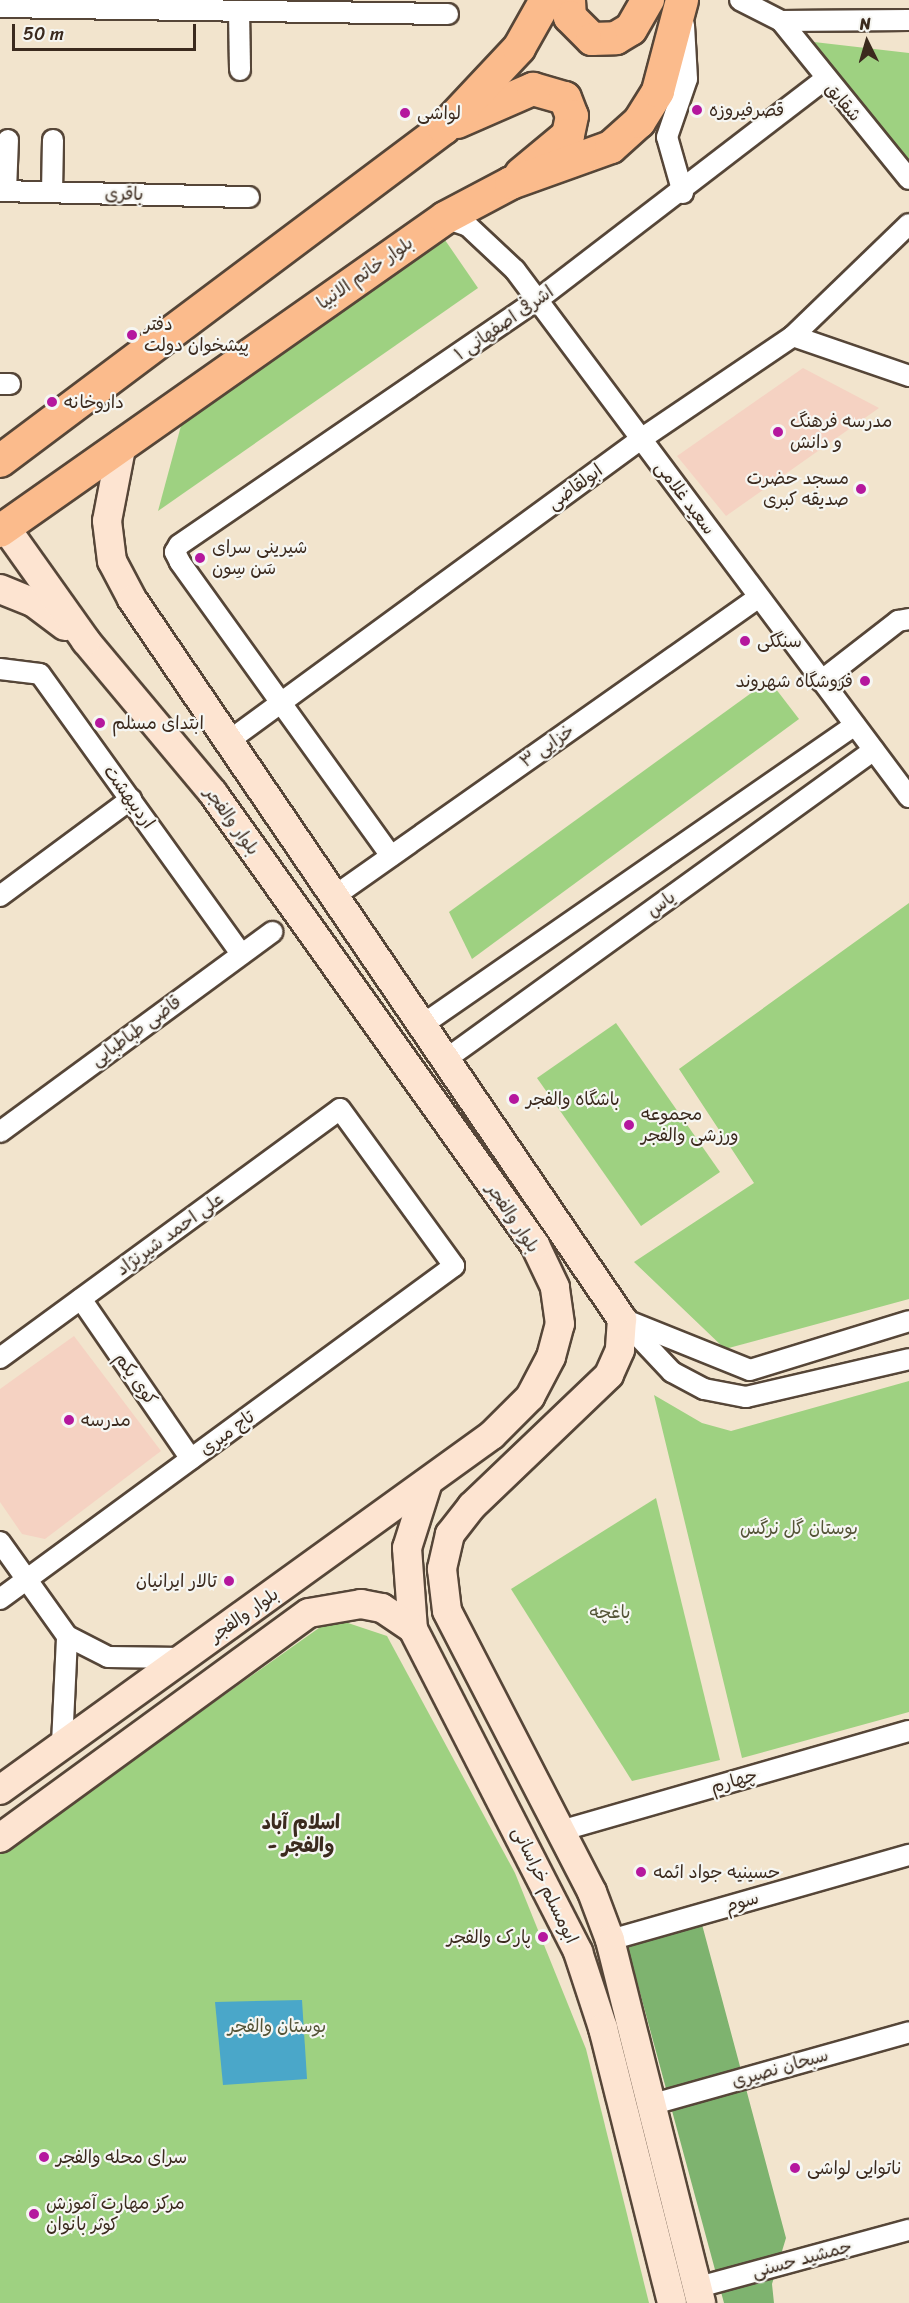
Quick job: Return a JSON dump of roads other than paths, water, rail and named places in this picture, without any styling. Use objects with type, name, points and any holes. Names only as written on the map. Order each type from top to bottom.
[{"type":"main road","points":[[0,461],[444,128],[519,48],[546,0]]},
{"type":"main road","points":[[569,0],[570,17],[592,39],[616,38],[631,29],[648,0]]},
{"type":"main road","name":"بلوار خاتم الانبیا","points":[[2,526],[445,218],[511,183],[611,147],[639,122],[658,91],[682,6]]},
{"type":"main road","points":[[444,128],[533,89],[565,98],[572,116],[568,135],[511,183]]},
{"type":"main road","name":"بلوار والفجر","points":[[122,443],[107,521],[112,561],[132,599],[449,1058],[622,1319]]},
{"type":"main road","name":"بلوار والفجر","points":[[0,1790],[492,1435],[530,1397],[551,1358],[560,1324],[555,1287],[535,1245],[213,793],[86,641],[2,526]]},
{"type":"main road","points":[[0,589],[33,602],[86,641]]},
{"type":"main road","points":[[392,1046],[425,1023]]},
{"type":"main road","points":[[417,1081],[449,1058]]},
{"type":"main road","name":"ابومسلم خراسانی","points":[[622,1319],[620,1350],[609,1375],[472,1506],[450,1534],[442,1569],[447,1611],[560,1831],[610,1940],[698,2295]]},
{"type":"main road","name":"ابومسلم خراسانی","points":[[428,1483],[407,1548],[413,1629],[578,1952],[603,2028],[672,2303]]},
{"type":"main road","name":"بلوار والفجر","points":[[0,1838],[309,1613],[361,1604],[382,1608],[413,1629]]},
{"type":"street","points":[[740,0],[781,21],[909,20]]},
{"type":"street","points":[[0,7],[371,6],[448,14]]},
{"type":"street","points":[[682,6],[687,80],[667,137],[683,193]]},
{"type":"street","points":[[240,70],[252,7]]},
{"type":"street","name":"شقایق","points":[[781,21],[824,80],[909,179]]},
{"type":"street","name":"اشرفی اصفهانی ۱","points":[[282,703],[175,552],[536,301],[683,193],[824,80]]},
{"type":"street","points":[[3,191],[8,140]]},
{"type":"street","points":[[52,192],[53,140]]},
{"type":"street","name":"باقری","points":[[3,191],[249,197]]},
{"type":"street","name":"سعید غلامی","points":[[445,218],[468,226],[492,244],[909,797]]},
{"type":"street","name":"ابولقاضی","points":[[230,740],[640,439],[793,336],[909,224]]},
{"type":"street","points":[[793,336],[909,376]]},
{"type":"street","name":"خزایی ۳","points":[[336,895],[759,597]]},
{"type":"street","points":[[821,681],[898,621],[909,619]]},
{"type":"street","name":"اردیبهشت","points":[[0,669],[40,674],[241,954]]},
{"type":"street","points":[[282,703],[392,856]]},
{"type":"street","name":"یاس","points":[[425,1023],[855,725]]},
{"type":"street","name":"یاس","points":[[449,1058],[874,750]]},
{"type":"street","points":[[0,896],[130,799]]},
{"type":"street","name":"قاضی طباطبایی","points":[[0,1132],[272,932]]},
{"type":"street","name":"علی احمد شیرنژاد","points":[[0,1359],[340,1109],[454,1266]]},
{"type":"street","name":"تاج میری","points":[[0,1599],[454,1266]]},
{"type":"street","name":"کوی یکم","points":[[81,1299],[191,1459]]},
{"type":"street","points":[[622,1319],[750,1370],[909,1321]]},
{"type":"street","points":[[622,1319],[672,1372],[704,1389],[746,1397],[909,1359]]},
{"type":"street","points":[[0,1542],[67,1636],[108,1658],[182,1658]]},
{"type":"street","points":[[62,1744],[67,1636]]},
{"type":"street","name":"چهارم","points":[[560,1831],[909,1731]]},
{"type":"street","name":"سوم","points":[[610,1940],[909,1855]]},
{"type":"street","name":"سبحان نصیری","points":[[650,2105],[909,2032]]},
{"type":"street","name":"جمشید حسنی","points":[[698,2295],[909,2230]]},
{"type":"water","points":[[302,2000],[307,2079],[223,2085],[215,2002]]},
{"type":"place","name":"قصرفیروزه","points":[[697,110]]},
{"type":"place","name":"لواشی","points":[[405,113]]},
{"type":"place","name":"دفتر پیشخوان دولت","points":[[132,335]]},
{"type":"place","name":"داروخانه","points":[[52,402]]},
{"type":"place","name":"مدرسه فرهنگ و دانش","points":[[778,432]]},
{"type":"place","name":"مسجد حضرت صدیقه کبری","points":[[861,489]]},
{"type":"place","name":"شیرینی سرای سَن سِون","points":[[200,558]]},
{"type":"place","name":"سنگکی","points":[[745,641]]},
{"type":"place","name":"فروشگاه شهروند","points":[[865,681]]},
{"type":"place","name":"ابتدای مسلم","points":[[100,723]]},
{"type":"place","name":"باشگاه والفجر","points":[[514,1099]]},
{"type":"place","name":"مجموعه ورزشی والفجر","points":[[629,1125]]},
{"type":"place","name":"مدرسه","points":[[69,1420]]},
{"type":"place","name":"تالار ایرانیان","points":[[229,1581]]},
{"type":"place","name":"حسینیه جواد ائمه","points":[[641,1872]]},
{"type":"place","name":"پارک والفجر","points":[[543,1937]]},
{"type":"place","name":"سرای محله والفجر","points":[[44,2157]]},
{"type":"place","name":"ناتوایی لواشی","points":[[795,2168]]},
{"type":"place","name":"مرکز مهارت آموزش کوثر بانوان","points":[[34,2214]]},
{"type":"district","name":"اسلام آباد - والفجر","points":[[301,1834]]},
{"type":"park label","name":"بوستان گل نرگس","points":[[799,1528]]},
{"type":"park label","name":"باغچه","points":[[610,1612]]},
{"type":"park label","name":"بوستان والفجر","points":[[277,2026]]}]
